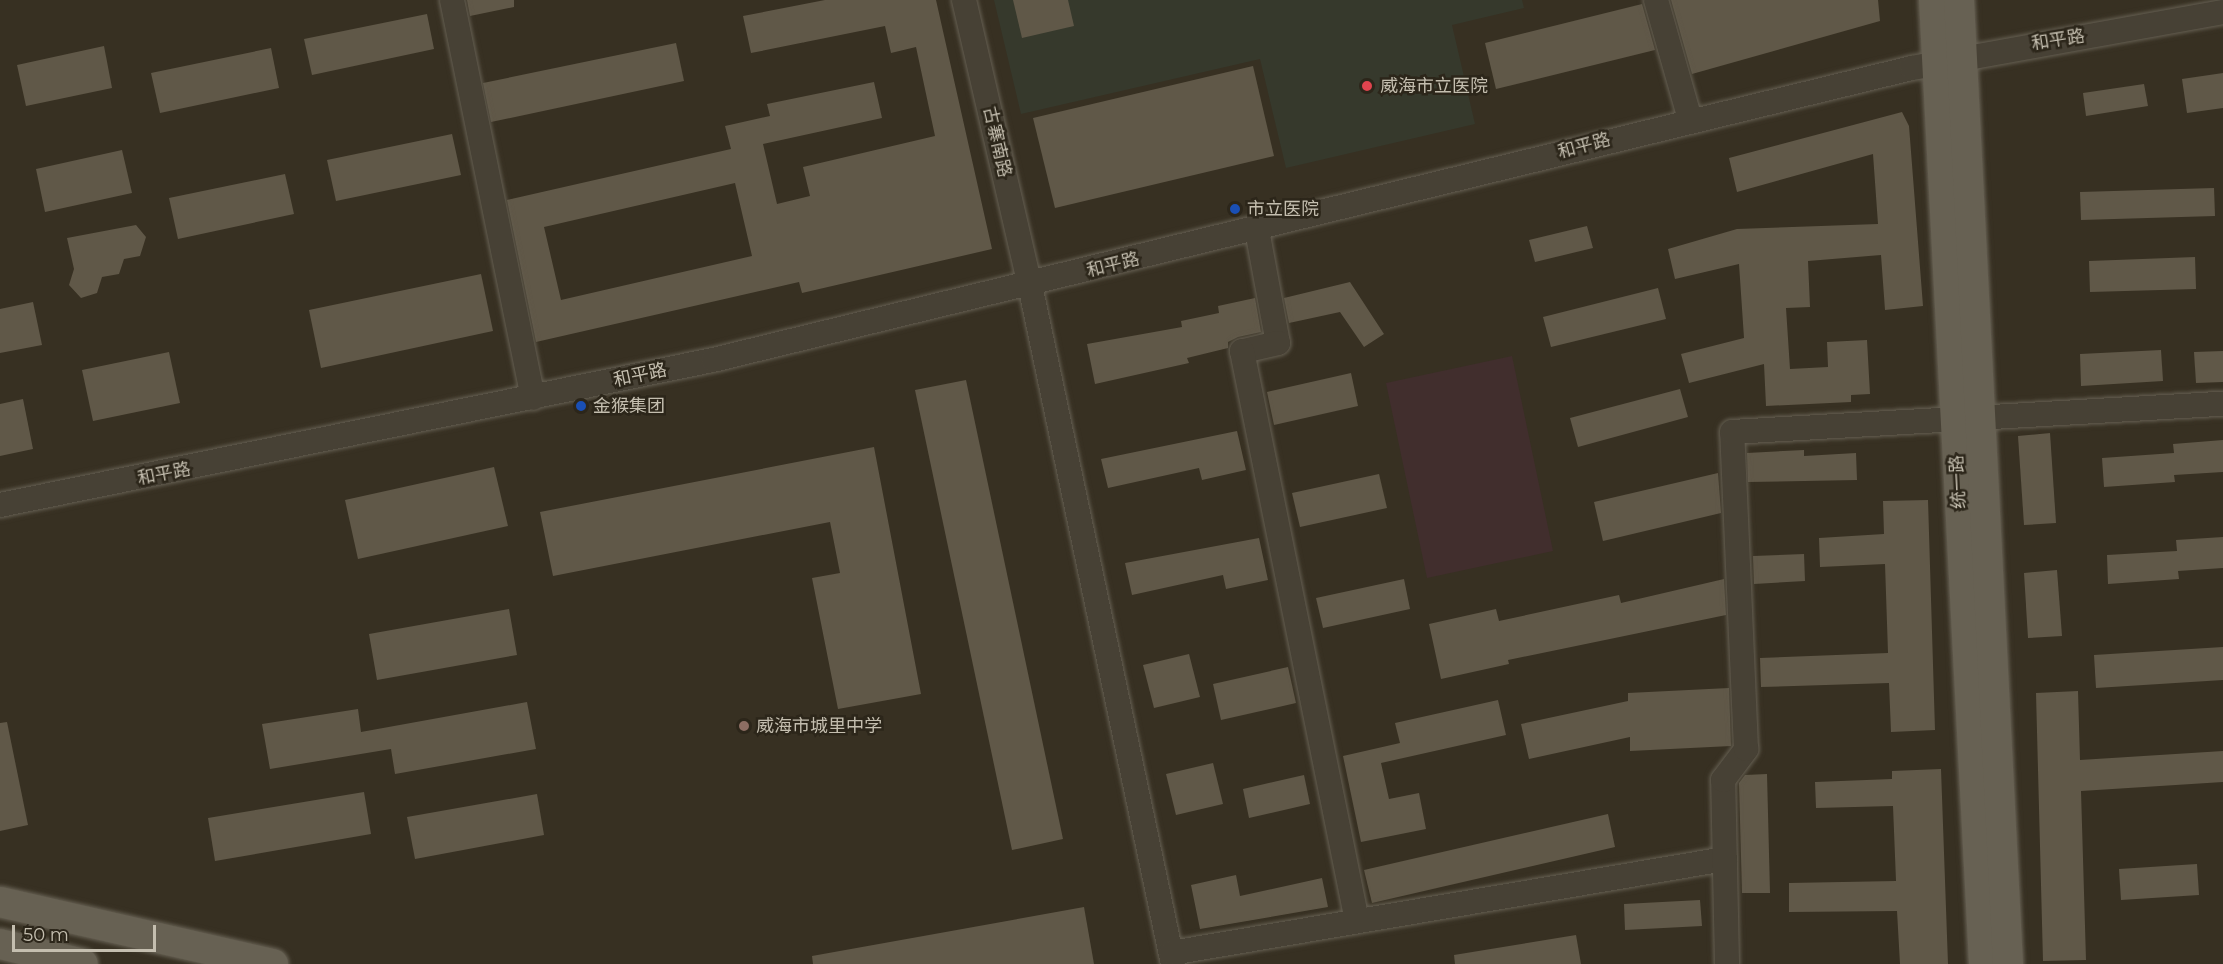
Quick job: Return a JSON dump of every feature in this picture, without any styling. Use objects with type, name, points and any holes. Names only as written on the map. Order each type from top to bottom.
[{"type":"main road","name":"统一路","points":[[1934,0],[1950,60]]},
{"type":"main road","name":"统一路","points":[[1959,0],[1950,60],[1966,417],[1984,964]]},
{"type":"main road","name":"统一路","points":[[1966,417],[2008,964]]},
{"type":"main road","points":[[0,902],[273,964]]},
{"type":"main road","points":[[0,944],[83,964]]},
{"type":"street","points":[[452,0],[532,398]]},
{"type":"street","name":"古寨南路","points":[[964,0],[1030,285],[1172,959]]},
{"type":"street","points":[[1656,0],[1690,119]]},
{"type":"street","name":"和平路","points":[[0,506],[532,398],[1030,285],[1257,230],[1690,119],[1950,60],[2223,12]]},
{"type":"street","points":[[1257,230],[1278,343],[1242,351],[1357,921]]},
{"type":"street","points":[[1727,964],[1723,780],[1746,749],[1732,432],[2223,404]]},
{"type":"street","points":[[1172,959],[1357,921],[1725,859]]},
{"type":"shaded area","name":"威海市立医院","points":[[994,0],[1522,0],[1524,8],[1452,25],[1475,124],[1286,168],[1260,59],[1021,114]]},
{"type":"shaded area","points":[[1512,356],[1553,551],[1427,578],[1386,383]]},
{"type":"building","points":[[467,0],[514,0],[514,7],[470,16]]},
{"type":"building","points":[[825,0],[936,0],[992,249],[802,293],[799,282],[536,342],[507,200],[731,149],[725,126],[770,116],[767,104],[874,82],[882,118],[763,144],[777,204],[810,196],[803,167],[935,136],[916,47],[891,53],[885,26],[751,53],[743,16]],"holes":[[[735,183],[752,256],[561,300],[544,227]]]},
{"type":"building","points":[[1013,0],[1068,0],[1074,26],[1022,38]]},
{"type":"building","points":[[1671,0],[1878,0],[1880,21],[1692,74]]},
{"type":"building","points":[[1642,4],[1655,50],[1496,89],[1485,43]]},
{"type":"building","points":[[427,14],[434,49],[312,75],[304,39]]},
{"type":"building","points":[[676,43],[684,81],[491,122],[483,83]]},
{"type":"building","points":[[104,46],[112,88],[26,106],[17,65]]},
{"type":"building","points":[[271,48],[279,88],[160,113],[151,73]]},
{"type":"building","points":[[1253,66],[1274,156],[1055,208],[1033,118]]},
{"type":"building","points":[[2223,73],[2223,108],[2187,113],[2182,79]]},
{"type":"building","points":[[2144,84],[2148,106],[2086,116],[2083,93]]},
{"type":"building","points":[[1902,112],[1909,126],[1923,306],[1885,310],[1881,255],[1808,261],[1810,307],[1786,308],[1790,369],[1828,367],[1827,342],[1867,340],[1870,394],[1851,395],[1851,402],[1766,406],[1764,364],[1689,383],[1681,354],[1744,338],[1739,264],[1675,279],[1668,249],[1737,229],[1878,224],[1873,154],[1737,192],[1729,158]]},
{"type":"building","points":[[452,134],[461,175],[336,201],[327,160]]},
{"type":"building","points":[[122,150],[132,193],[45,212],[36,169]]},
{"type":"building","points":[[285,174],[294,214],[178,239],[169,198]]},
{"type":"building","points":[[2214,188],[2215,216],[2081,220],[2080,192]]},
{"type":"building","points":[[136,225],[146,237],[140,256],[124,259],[119,274],[102,277],[97,293],[81,298],[69,285],[74,269],[67,238]]},
{"type":"building","points":[[1587,226],[1593,248],[1535,262],[1529,240]]},
{"type":"building","points":[[2195,257],[2196,289],[2090,292],[2089,261]]},
{"type":"building","points":[[481,274],[493,331],[321,368],[309,310]]},
{"type":"building","points":[[1350,282],[1384,334],[1364,347],[1340,312],[1289,323],[1284,298]]},
{"type":"building","points":[[1658,288],[1666,319],[1551,347],[1543,317]]},
{"type":"building","points":[[1255,298],[1261,332],[1238,337],[1228,342],[1228,348],[1187,358],[1189,363],[1095,384],[1087,344],[1182,327],[1181,321],[1219,313],[1218,306]]},
{"type":"building","points":[[33,302],[42,345],[0,353],[0,309]]},
{"type":"building","points":[[2161,350],[2163,381],[2081,386],[2080,354]]},
{"type":"building","points":[[2223,351],[2223,382],[2196,383],[2194,352]]},
{"type":"building","points":[[169,352],[180,403],[93,421],[82,370]]},
{"type":"building","points":[[1351,373],[1358,406],[1274,425],[1267,392]]},
{"type":"building","points":[[966,380],[1063,839],[1012,850],[915,390]]},
{"type":"building","points":[[1680,389],[1688,417],[1578,447],[1570,418]]},
{"type":"building","points":[[23,399],[33,449],[0,456],[0,404]]},
{"type":"building","points":[[1237,431],[1246,470],[1202,480],[1199,468],[1108,488],[1101,459]]},
{"type":"building","points":[[2050,433],[2056,523],[2024,525],[2018,436]]},
{"type":"building","points":[[2223,440],[2223,472],[2174,475],[2175,482],[2104,487],[2102,458],[2174,453],[2173,444]]},
{"type":"building","points":[[874,447],[921,694],[838,709],[812,578],[840,573],[830,522],[553,576],[540,512]]},
{"type":"building","points":[[1804,450],[1804,456],[1856,453],[1857,480],[1748,482],[1747,453]]},
{"type":"building","points":[[494,467],[508,526],[358,559],[345,500]]},
{"type":"building","points":[[1718,473],[1721,513],[1603,541],[1594,502]]},
{"type":"building","points":[[1379,474],[1387,508],[1300,527],[1292,493]]},
{"type":"building","points":[[1928,500],[1935,730],[1891,732],[1889,683],[1761,687],[1760,658],[1888,653],[1885,564],[1820,567],[1819,538],[1884,534],[1883,501]]},
{"type":"building","points":[[2223,537],[2223,568],[2178,571],[2179,579],[2108,584],[2107,555],[2177,551],[2176,540]]},
{"type":"building","points":[[1259,538],[1268,580],[1226,589],[1223,575],[1132,595],[1125,563]]},
{"type":"building","points":[[1804,554],[1805,581],[1754,584],[1753,556]]},
{"type":"building","points":[[2057,570],[2062,636],[2028,638],[2024,573]]},
{"type":"building","points":[[1404,579],[1410,609],[1323,628],[1316,598]]},
{"type":"building","points":[[1724,579],[1726,615],[1508,660],[1509,664],[1441,679],[1429,624],[1496,609],[1499,621],[1619,595],[1621,603]]},
{"type":"building","points":[[509,609],[517,655],[377,680],[369,634]]},
{"type":"building","points":[[2223,647],[2223,680],[2096,688],[2094,655]]},
{"type":"building","points":[[1189,654],[1200,697],[1154,708],[1143,665]]},
{"type":"building","points":[[1288,667],[1296,703],[1221,720],[1213,684]]},
{"type":"building","points":[[1729,688],[1731,746],[1630,751],[1630,737],[1529,759],[1521,724],[1628,701],[1628,693]]},
{"type":"building","points":[[2078,691],[2080,760],[2223,751],[2223,782],[2081,791],[2086,960],[2043,961],[2036,693]]},
{"type":"building","points":[[1498,700],[1506,735],[1381,763],[1389,799],[1419,793],[1426,829],[1361,842],[1343,756],[1400,743],[1395,723]]},
{"type":"building","points":[[527,702],[536,749],[395,774],[391,749],[270,769],[262,724],[358,709],[361,732]]},
{"type":"building","points":[[7,722],[28,825],[0,831],[0,723]]},
{"type":"building","points":[[1213,763],[1223,804],[1176,815],[1166,774]]},
{"type":"building","points":[[1941,769],[1948,964],[1900,964],[1897,911],[1789,912],[1789,883],[1896,881],[1893,806],[1816,808],[1815,782],[1892,779],[1892,771]]},
{"type":"building","points":[[1767,774],[1770,893],[1742,893],[1739,783],[1745,775]]},
{"type":"building","points":[[1304,775],[1310,804],[1249,818],[1243,789]]},
{"type":"building","points":[[364,792],[371,834],[215,861],[208,818]]},
{"type":"building","points":[[537,794],[544,835],[415,859],[407,817]]},
{"type":"building","points":[[1608,814],[1615,847],[1372,903],[1364,870]]},
{"type":"building","points":[[2197,864],[2199,895],[2121,900],[2119,869]]},
{"type":"building","points":[[1236,875],[1240,896],[1322,878],[1328,907],[1200,929],[1191,885]]},
{"type":"building","points":[[1700,900],[1702,926],[1625,930],[1624,904]]},
{"type":"building","points":[[1084,907],[1094,964],[813,964],[812,956]]},
{"type":"building","points":[[1576,935],[1581,964],[1455,964],[1454,955]]},
{"type":"place","name":"威海市立医院","points":[[1367,86]]},
{"type":"place","name":"市立医院","points":[[1235,209]]},
{"type":"place","name":"金猴集团","points":[[581,406]]},
{"type":"place","name":"威海市城里中学","points":[[744,726]]}]
